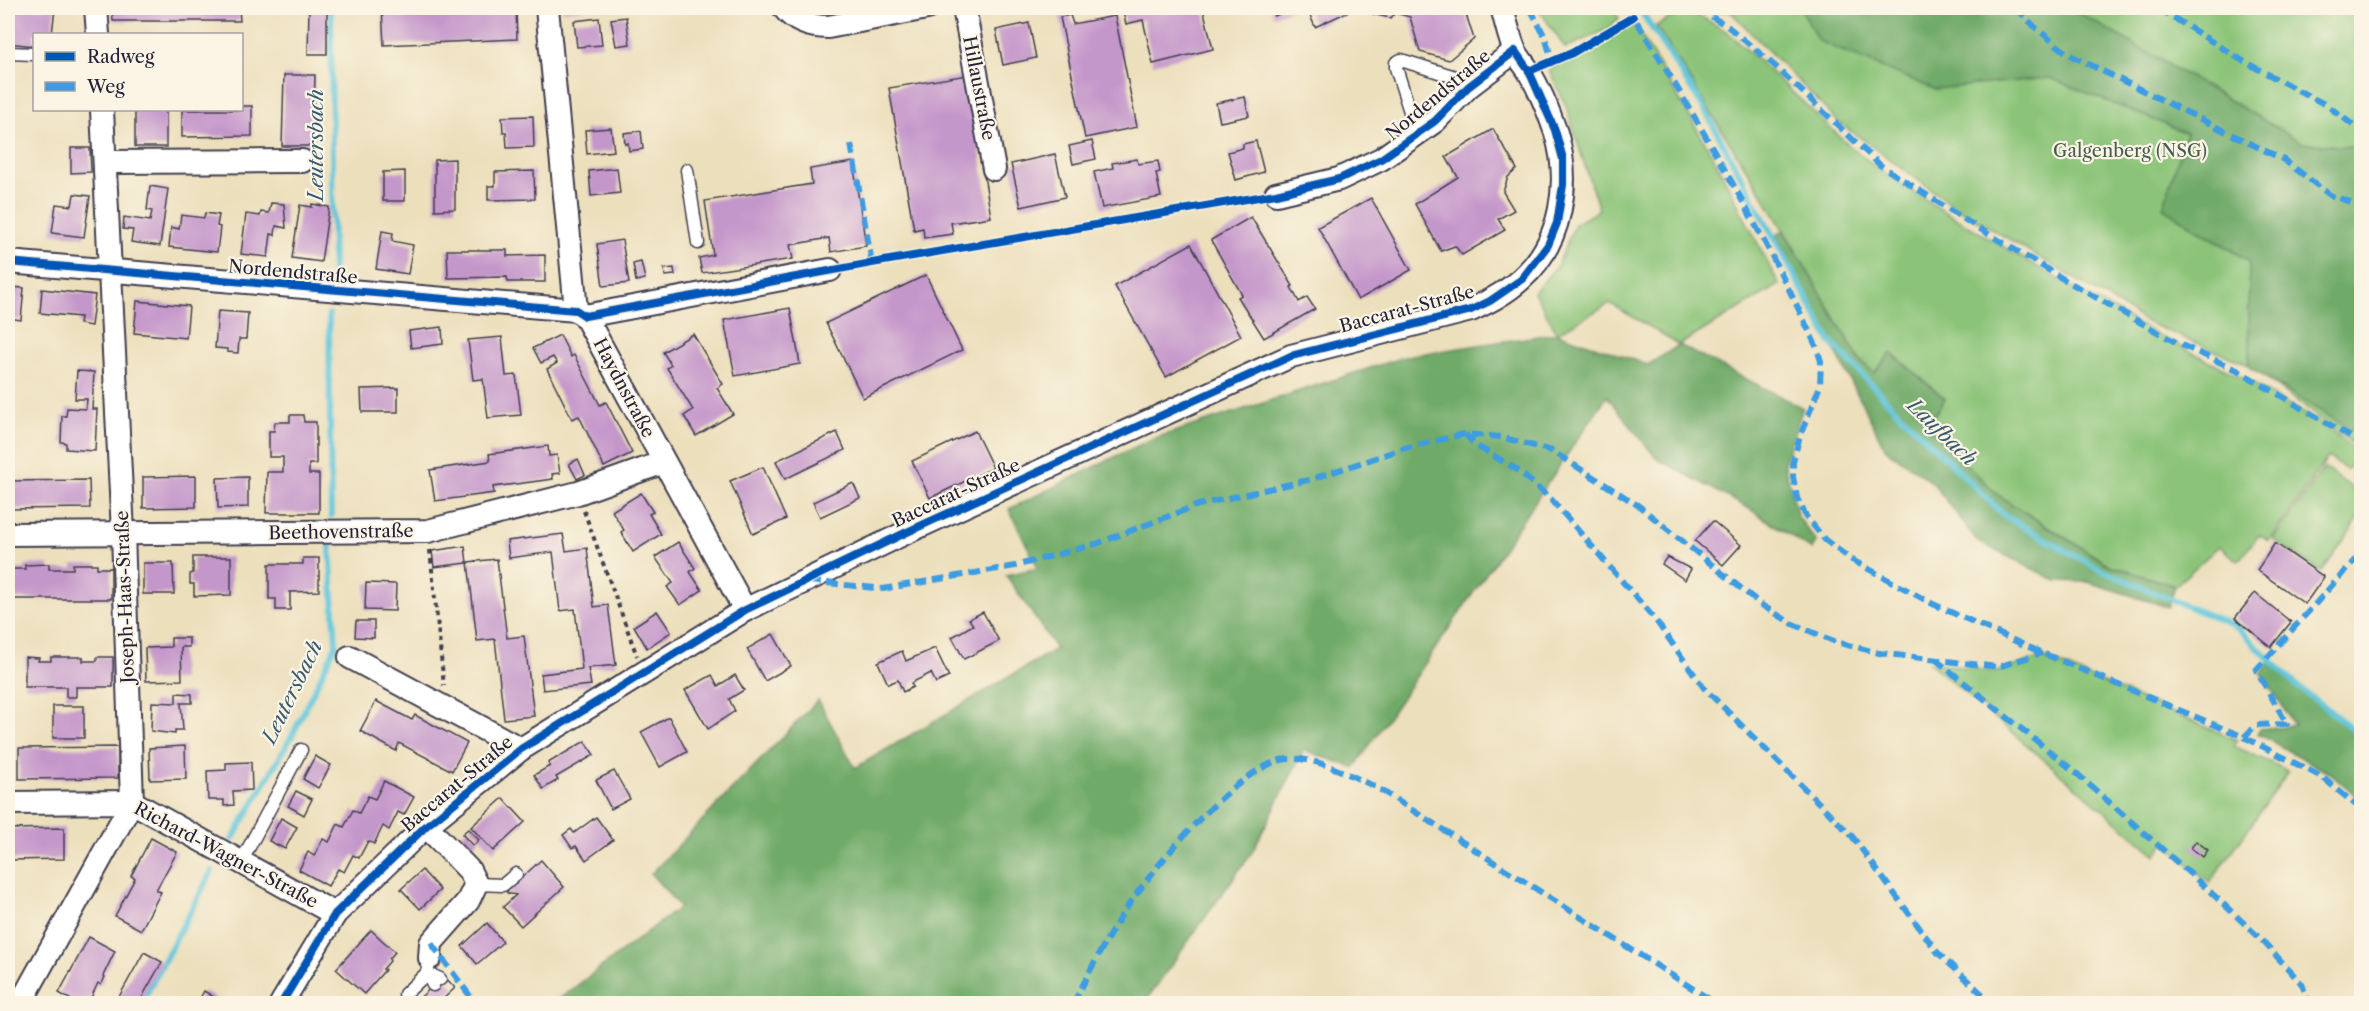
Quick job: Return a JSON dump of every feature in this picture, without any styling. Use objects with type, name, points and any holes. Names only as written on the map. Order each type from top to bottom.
[{"type":"street","points":[[96,8],[98,33]]},
{"type":"street","name":"Haydnstraße","points":[[547,8],[581,313],[745,610]]},
{"type":"street","points":[[784,8],[791,17],[802,22],[815,27],[828,27],[927,8]]},
{"type":"street","name":"Hillaustraße","points":[[964,8],[994,169]]},
{"type":"street","name":"Baccarat-Straße","points":[[281,1004],[335,914],[426,826],[521,749],[745,610],[905,533],[1291,356],[1471,310],[1522,279],[1548,245],[1557,223],[1563,185],[1563,159],[1555,130],[1529,71],[1515,51],[1502,8]]},
{"type":"street","name":"Nordendstraße","points":[[1276,194],[1340,179],[1381,159],[1436,121],[1474,83],[1515,51]]},
{"type":"street","name":"Joseph-Haas-Straße","points":[[102,111],[112,272],[132,802]]},
{"type":"street","points":[[105,162],[302,161]]},
{"type":"street","name":"Nordendstraße","points":[[8,262],[581,313],[830,270]]},
{"type":"street","name":"Beethovenstraße","points":[[8,534],[428,531],[578,493],[664,462]]},
{"type":"street","name":"Baccarat-Straße","points":[[350,657],[521,749]]},
{"type":"street","points":[[20,1004],[132,802]]},
{"type":"street","name":"Richard-Wagner-Straße","points":[[8,803],[132,802],[335,914]]},
{"type":"street","name":"Baccarat-Straße","points":[[426,826],[469,870],[476,884]]},
{"type":"street","points":[[429,965],[431,943],[468,900],[476,884]]},
{"type":"lane","points":[[8,53],[33,54]]},
{"type":"lane","points":[[1413,121],[1396,63],[1401,60],[1474,83]]},
{"type":"lane","points":[[687,170],[698,243]]},
{"type":"lane","points":[[241,862],[301,750]]},
{"type":"lane","points":[[476,884],[503,885],[516,874]]},
{"type":"lane","points":[[405,994],[429,965],[437,982]]},
{"type":"path","points":[[578,493],[643,673]]},
{"type":"path","points":[[428,531],[446,709]]},
{"type":"green space","points":[[1538,8],[1614,8],[1619,18],[1608,29],[1565,48]]},
{"type":"green space","name":"Galgenberg (NSG)","points":[[1708,8],[2361,8],[2361,450],[2249,365],[2146,322],[1957,208],[1837,121],[1730,11],[1710,11]]},
{"type":"green space","points":[[1801,8],[2071,8],[2303,143],[2361,148],[2361,436],[2249,367],[2249,261],[2163,208],[2186,133],[2050,78],[1934,89],[1818,41]]},
{"type":"green space","points":[[1687,9],[1728,32],[1852,148],[1880,170],[1945,212],[2070,286],[2158,335],[2242,377],[2327,427],[2359,454],[2347,470],[2328,457],[2269,541],[2259,535],[2238,561],[2219,546],[2175,586],[2109,565],[1999,496],[1927,426],[1945,399],[1892,353],[1874,373],[1859,359],[1764,197],[1656,26]]},
{"type":"green space","points":[[1625,24],[1636,27],[1711,152],[1779,285],[1679,345],[1610,303],[1557,333],[1534,292],[1557,266],[1575,224],[1599,210],[1566,106],[1549,70]]},
{"type":"green space","points":[[1784,231],[1859,359],[1874,373],[1891,353],[1945,399],[1927,426],[1999,496],[2109,565],[2175,586],[2168,607],[2088,582],[2057,581],[1978,542],[1933,483],[1885,448],[1776,235]]},
{"type":"green space","points":[[1557,333],[1648,365],[1679,345],[1803,408],[1784,463],[1798,517],[1816,541],[1812,550],[1750,509],[1657,459],[1607,396],[1354,768],[1304,750],[1252,852],[1144,1003],[554,1003],[680,907],[651,874],[818,700],[855,768],[1056,649],[1006,575],[1038,568],[1009,509],[1149,440],[1407,356]]},
{"type":"green space","points":[[2324,468],[2361,494],[2361,515],[2322,572],[2273,539]]},
{"type":"green space","points":[[2042,657],[2237,740],[2234,746],[2289,771],[2210,883],[2165,843],[2156,855],[1929,662],[1997,672]]},
{"type":"green space","points":[[2269,663],[2361,738],[2361,800],[2334,776],[2258,734],[2260,729],[2294,725],[2261,673]]},
{"type":"building","points":[[8,8],[55,8],[52,33],[33,33],[33,46],[8,43]]},
{"type":"building","points":[[112,8],[239,8],[240,21],[113,21]]},
{"type":"building","points":[[309,8],[327,8],[327,54],[308,54]]},
{"type":"building","points":[[382,8],[516,8],[517,39],[384,45]]},
{"type":"building","points":[[562,8],[584,8],[584,9],[563,11]]},
{"type":"building","points":[[1122,8],[1203,8],[1213,49],[1153,64],[1143,20],[1126,24]]},
{"type":"building","points":[[1270,8],[1295,8],[1274,16]]},
{"type":"building","points":[[1307,8],[1356,8],[1315,27]]},
{"type":"building","points":[[1375,8],[1464,8],[1474,39],[1449,60],[1420,52],[1410,17],[1396,13],[1390,18],[1373,14]]},
{"type":"building","points":[[1070,15],[1073,24],[1115,16],[1137,127],[1085,138],[1060,17]]},
{"type":"building","points":[[626,17],[630,44],[616,46],[611,19]]},
{"type":"building","points":[[599,18],[602,45],[577,47],[574,21]]},
{"type":"building","points":[[1029,23],[1036,58],[1003,65],[996,30]]},
{"type":"building","points":[[284,75],[315,75],[313,146],[282,146]]},
{"type":"building","points":[[967,75],[991,217],[951,223],[953,234],[924,238],[923,228],[914,230],[889,88]]},
{"type":"building","points":[[1245,97],[1249,116],[1220,122],[1216,103]]},
{"type":"building","points":[[243,106],[252,106],[252,136],[182,137],[182,111],[243,111]]},
{"type":"building","points":[[135,111],[166,111],[166,147],[135,147]]},
{"type":"building","points":[[533,116],[534,147],[507,148],[502,117]]},
{"type":"building","points":[[611,128],[614,151],[587,154],[585,130]]},
{"type":"building","points":[[1493,129],[1517,169],[1508,177],[1503,192],[1514,210],[1498,219],[1505,230],[1462,255],[1455,246],[1441,251],[1415,204],[1458,177],[1446,157]]},
{"type":"building","points":[[641,131],[643,149],[629,151],[628,143],[625,144],[624,133]]},
{"type":"building","points":[[1092,141],[1096,159],[1073,164],[1069,146]]},
{"type":"building","points":[[1256,141],[1264,172],[1236,180],[1228,152],[1243,148],[1243,144]]},
{"type":"building","points":[[71,148],[90,148],[91,172],[71,173]]},
{"type":"building","points":[[1055,154],[1065,197],[1021,207],[1011,164]]},
{"type":"building","points":[[455,159],[455,209],[435,210],[435,160]]},
{"type":"building","points":[[1137,159],[1138,164],[1158,161],[1160,172],[1156,173],[1161,197],[1102,208],[1094,172],[1113,168],[1112,163]]},
{"type":"building","points":[[853,162],[866,246],[831,252],[829,238],[790,245],[793,259],[702,273],[699,258],[713,255],[705,201],[812,184],[810,169]]},
{"type":"building","points":[[617,168],[620,193],[591,196],[589,171]]},
{"type":"building","points":[[405,171],[405,201],[383,201],[383,172]]},
{"type":"building","points":[[534,171],[535,199],[488,200],[488,186],[495,186],[495,172]]},
{"type":"building","points":[[150,186],[168,189],[160,246],[131,242],[133,230],[123,229],[124,217],[150,221],[152,211],[147,210]]},
{"type":"building","points":[[74,194],[90,196],[84,237],[52,233],[56,204],[72,206]]},
{"type":"building","points":[[1371,198],[1411,270],[1358,300],[1318,227]]},
{"type":"building","points":[[271,203],[284,204],[286,228],[276,226],[275,235],[271,234],[268,257],[241,254],[246,214],[260,216],[261,212],[269,213]]},
{"type":"building","points":[[312,204],[329,207],[321,262],[292,258],[300,205],[312,207]]},
{"type":"building","points":[[205,213],[219,215],[217,252],[169,247],[171,227],[179,229],[181,215],[204,218]]},
{"type":"building","points":[[1251,217],[1293,286],[1291,287],[1299,302],[1307,297],[1315,309],[1264,338],[1238,297],[1242,295],[1211,240]]},
{"type":"building","points":[[382,231],[393,233],[392,241],[413,245],[408,274],[376,269]]},
{"type":"building","points":[[622,240],[629,283],[603,286],[597,244]]},
{"type":"building","points":[[1191,244],[1241,336],[1166,377],[1115,286]]},
{"type":"building","points":[[447,250],[507,250],[507,256],[545,255],[545,282],[508,282],[507,277],[448,278]]},
{"type":"building","points":[[641,262],[645,279],[636,281],[633,264]]},
{"type":"building","points":[[674,268],[675,275],[665,276],[664,269]]},
{"type":"building","points":[[926,275],[962,350],[863,398],[826,323]]},
{"type":"building","points":[[8,287],[24,288],[21,320],[8,318]]},
{"type":"building","points":[[42,289],[95,295],[91,326],[79,324],[80,317],[40,313]]},
{"type":"building","points":[[137,301],[189,306],[186,338],[134,333]]},
{"type":"building","points":[[790,308],[800,364],[735,376],[724,320]]},
{"type":"building","points":[[218,311],[248,313],[246,339],[239,339],[238,353],[215,348]]},
{"type":"building","points":[[442,327],[443,344],[411,348],[409,331]]},
{"type":"building","points":[[693,334],[723,384],[717,388],[733,414],[696,436],[684,416],[693,410],[667,368],[671,365],[663,352]]},
{"type":"building","points":[[560,335],[571,357],[574,355],[600,405],[606,402],[632,453],[604,467],[579,416],[572,419],[547,369],[557,363],[553,357],[541,363],[533,348]]},
{"type":"building","points":[[502,337],[506,376],[516,375],[521,415],[488,418],[483,379],[473,380],[468,340]]},
{"type":"building","points":[[77,371],[94,372],[92,409],[97,409],[95,451],[66,449],[66,443],[61,442],[62,416],[66,416],[67,408],[86,409],[87,399],[75,399]]},
{"type":"building","points":[[398,388],[398,412],[362,412],[361,389]]},
{"type":"building","points":[[290,415],[303,415],[304,422],[316,422],[316,464],[309,464],[309,474],[319,474],[319,513],[266,513],[267,472],[283,472],[283,457],[269,457],[269,431],[274,431],[275,422],[290,422]]},
{"type":"building","points":[[975,431],[993,468],[930,498],[912,461]]},
{"type":"building","points":[[837,432],[845,450],[785,479],[776,461]]},
{"type":"building","points":[[548,446],[549,456],[557,455],[560,473],[552,474],[553,479],[493,487],[494,493],[435,501],[430,470],[490,461],[489,454]]},
{"type":"building","points":[[578,459],[585,475],[577,479],[569,464]]},
{"type":"building","points":[[763,467],[786,519],[753,534],[730,481]]},
{"type":"building","points":[[196,476],[196,507],[143,508],[143,477]]},
{"type":"building","points":[[248,477],[248,507],[218,508],[217,478]]},
{"type":"building","points":[[89,480],[90,508],[8,509],[8,481]]},
{"type":"building","points":[[853,483],[860,498],[820,517],[813,502]]},
{"type":"building","points":[[641,493],[653,512],[649,514],[661,534],[633,552],[621,532],[624,530],[612,511]]},
{"type":"building","points":[[1713,521],[1741,545],[1723,565],[1695,541]]},
{"type":"building","points":[[563,534],[566,551],[587,548],[594,607],[608,605],[616,665],[588,668],[591,685],[543,690],[541,674],[582,669],[575,609],[560,611],[553,552],[509,558],[507,541]]},
{"type":"building","points":[[678,542],[695,568],[690,572],[702,590],[680,605],[667,587],[673,583],[655,557]]},
{"type":"building","points":[[2275,543],[2324,577],[2305,604],[2257,570]]},
{"type":"building","points":[[465,546],[467,563],[434,567],[432,551]]},
{"type":"building","points":[[193,557],[231,557],[231,595],[194,596],[194,584],[190,584]]},
{"type":"building","points":[[1667,557],[1691,569],[1685,580],[1662,564]]},
{"type":"building","points":[[303,558],[319,558],[319,591],[290,592],[290,610],[276,610],[276,599],[269,599],[269,564],[303,564]]},
{"type":"building","points":[[497,559],[507,638],[524,636],[534,716],[504,719],[495,639],[477,641],[468,562]]},
{"type":"building","points":[[143,563],[173,563],[174,594],[143,594]]},
{"type":"building","points":[[49,564],[49,569],[73,569],[73,564],[97,564],[97,568],[111,568],[111,599],[12,599],[12,569],[25,569],[25,565]]},
{"type":"building","points":[[366,583],[396,584],[395,611],[365,610]]},
{"type":"building","points":[[2255,593],[2291,622],[2271,647],[2235,618]]},
{"type":"building","points":[[657,611],[671,632],[647,648],[634,626]]},
{"type":"building","points":[[983,612],[999,641],[964,659],[952,637],[973,625],[969,619]]},
{"type":"building","points":[[356,621],[374,621],[374,638],[355,637]]},
{"type":"building","points":[[773,634],[791,666],[765,681],[747,649]]},
{"type":"building","points":[[171,638],[189,638],[189,647],[181,647],[182,680],[146,681],[145,648],[171,647]]},
{"type":"building","points":[[935,648],[949,677],[936,683],[931,673],[911,683],[913,687],[903,692],[898,680],[888,684],[878,662],[902,651],[906,661]]},
{"type":"building","points":[[25,657],[39,658],[38,661],[51,661],[51,657],[83,657],[83,661],[97,661],[97,657],[113,657],[113,687],[76,687],[76,697],[66,697],[66,687],[25,687]]},
{"type":"building","points":[[712,675],[718,686],[735,675],[744,690],[729,699],[735,711],[708,729],[685,690]]},
{"type":"building","points":[[176,693],[192,694],[192,703],[181,703],[183,730],[175,730],[175,734],[151,731],[152,702],[176,703]]},
{"type":"building","points":[[376,701],[412,720],[415,715],[467,743],[452,771],[399,743],[396,751],[360,731]]},
{"type":"building","points":[[53,706],[84,706],[84,738],[53,738]]},
{"type":"building","points":[[669,717],[687,752],[660,767],[641,732]]},
{"type":"building","points":[[585,741],[594,755],[556,777],[558,780],[543,789],[534,775],[550,766],[548,763]]},
{"type":"building","points":[[185,746],[186,779],[150,780],[149,748]]},
{"type":"building","points":[[118,747],[118,778],[19,779],[19,748]]},
{"type":"building","points":[[315,756],[331,765],[318,788],[303,779]]},
{"type":"building","points":[[251,762],[252,790],[233,791],[234,805],[224,806],[224,800],[208,800],[207,771],[226,770],[226,763]]},
{"type":"building","points":[[614,771],[630,799],[611,809],[596,780]]},
{"type":"building","points":[[384,781],[414,797],[404,815],[398,812],[389,830],[383,826],[374,844],[368,841],[359,858],[353,855],[344,872],[338,869],[328,886],[299,870],[308,852],[314,856],[323,839],[329,842],[338,824],[344,827],[353,810],[359,813],[368,796],[375,799]]},
{"type":"building","points":[[296,791],[312,799],[304,815],[288,806]]},
{"type":"building","points":[[503,798],[525,822],[493,851],[471,827]]},
{"type":"building","points":[[596,817],[613,840],[586,860],[576,846],[572,848],[563,835],[571,829],[574,833]]},
{"type":"building","points":[[281,818],[297,827],[285,849],[269,841]]},
{"type":"building","points":[[64,828],[64,859],[8,860],[8,829]]},
{"type":"building","points":[[468,829],[479,840],[473,846],[462,834]]},
{"type":"building","points":[[151,838],[177,852],[156,890],[161,892],[141,930],[115,916],[135,878],[131,876]]},
{"type":"building","points":[[2196,841],[2208,850],[2203,857],[2191,848]]},
{"type":"building","points":[[541,860],[564,887],[521,926],[503,907],[516,895],[507,893],[510,881],[516,883]]},
{"type":"building","points":[[422,870],[440,890],[420,909],[401,889]]},
{"type":"building","points":[[487,923],[503,942],[477,964],[462,946]]},
{"type":"building","points":[[371,930],[395,952],[383,969],[385,970],[364,994],[336,969]]},
{"type":"building","points":[[89,937],[115,951],[101,985],[98,983],[88,1004],[78,1004],[59,993]]},
{"type":"building","points":[[144,952],[162,962],[139,1004],[115,1004]]},
{"type":"building","points":[[444,976],[455,988],[441,1001],[444,1004],[413,1004]]},
{"type":"building","points":[[204,991],[225,1004],[197,1004]]},
{"type":"waterway","name":"Leutersbach","points":[[331,8],[333,283]]},
{"type":"waterway","name":"Laufbach","points":[[1639,8],[1701,103],[1830,341],[1887,401],[2005,516],[2103,571],[2237,627],[2296,685],[2362,736]]},
{"type":"waterway","name":"Leutersbach","points":[[329,314],[331,516]]},
{"type":"waterway","name":"Leutersbach","points":[[232,840],[292,736],[336,645],[330,547]]},
{"type":"waterway","name":"Leutersbach","points":[[141,1004],[212,871]]},
{"type":"marked path","points":[[1530,8],[1545,37],[1552,60]]},
{"type":"marked path","points":[[1625,8],[1636,20],[1731,180],[1816,346],[1821,361],[1820,386],[1800,436],[1793,461],[1793,477],[1797,498],[1806,516],[1825,540],[1852,560],[1933,604],[2042,653],[2244,737],[2322,777],[2362,810]]},
{"type":"marked path","points":[[1696,8],[1726,25],[1775,66],[1880,165],[2065,280],[2177,343],[2237,370],[2362,445]]},
{"type":"marked path","points":[[2016,8],[2068,54],[2284,160],[2330,195],[2362,206]]},
{"type":"marked path","points":[[2158,8],[2243,61],[2328,106],[2362,132]]},
{"type":"marked path","points":[[851,144],[872,263]]},
{"type":"marked path","points":[[1465,434],[1475,445],[1516,469],[1551,499],[1654,618],[1704,688],[1852,836],[1938,953],[1993,1004]]},
{"type":"marked path","points":[[809,581],[883,589],[1015,566],[1096,544],[1198,505],[1312,479],[1405,448],[1465,434],[1501,437],[1552,451],[1639,506],[1763,606],[1793,624],[1836,642],[1879,653],[1998,667],[2042,653]]},
{"type":"marked path","points":[[2244,737],[2256,725],[2287,724],[2256,670],[2362,552]]},
{"type":"marked path","points":[[1935,659],[2075,772],[2204,886],[2261,939],[2302,984],[2309,1004]]},
{"type":"marked path","points":[[1073,1004],[1117,922],[1147,879],[1181,839],[1221,798],[1242,781],[1262,768],[1281,760],[1292,759],[1317,762],[1376,787],[1717,1004]]},
{"type":"marked path","points":[[431,943],[476,1004]]},
{"type":"cycle path","points":[[1529,71],[1572,53],[1633,17]]},
{"type":"cycle path","points":[[8,262],[576,310],[585,316],[872,263],[1276,194],[1339,179],[1381,159],[1435,121],[1468,87],[1515,51],[1529,71],[1555,130],[1563,159],[1563,185],[1557,223],[1548,245],[1522,279],[1490,301],[1471,310],[1291,356],[905,533],[745,610],[521,749],[426,826],[335,914],[281,1004]]}]
